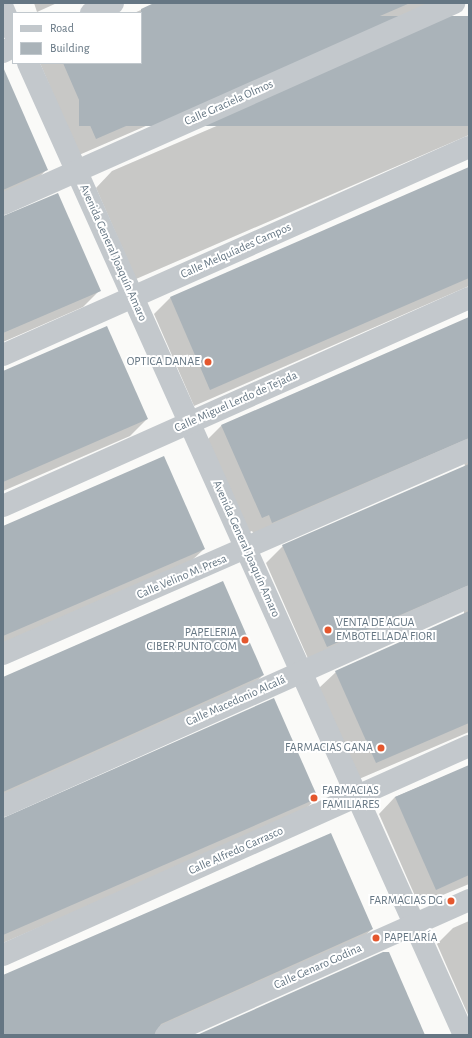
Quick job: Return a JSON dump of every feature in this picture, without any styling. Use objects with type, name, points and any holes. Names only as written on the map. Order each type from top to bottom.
[{"type":"street","points":[[92,12],[113,3]]},
{"type":"street","name":"Calle Graciela Olmos","points":[[3,204],[454,3]]},
{"type":"street","points":[[3,8],[12,28]]},
{"type":"street","points":[[3,52],[12,48]]},
{"type":"street","name":"Avenida General Joaquín Amaro","points":[[28,64],[464,1035]]},
{"type":"street","name":"Calle Melquíades Campos","points":[[3,355],[469,147]]},
{"type":"street","name":"Calle Miguel Lerdo de Tejada","points":[[3,506],[469,298]]},
{"type":"street","name":"Calle Velino M. Presa","points":[[3,654],[246,549],[469,450]]},
{"type":"street","name":"Calle Macedonio Alcalá","points":[[3,806],[469,597]]},
{"type":"street","name":"Calle Alfredo Carrasco","points":[[3,955],[469,746]]},
{"type":"street","name":"Calle Genaro Godina","points":[[166,1035],[469,900]]},
{"type":"building","points":[[154,3],[410,3],[96,139],[63,64],[142,64],[141,9]]},
{"type":"building","points":[[142,16],[469,16],[469,126],[79,126],[79,64],[142,64]]},
{"type":"building","points":[[3,67],[48,170],[3,190]]},
{"type":"building","points":[[469,167],[469,278],[210,390],[170,297]]},
{"type":"building","points":[[58,193],[101,291],[3,333],[3,216]]},
{"type":"building","points":[[469,317],[469,438],[272,523],[269,515],[262,518],[221,425]]},
{"type":"building","points":[[107,326],[148,419],[3,482],[3,371]]},
{"type":"building","points":[[164,456],[205,549],[3,636],[3,526]]},
{"type":"building","points":[[469,464],[469,585],[327,647],[282,545]]},
{"type":"building","points":[[223,581],[264,675],[3,792],[3,677]]},
{"type":"building","points":[[469,611],[469,723],[376,763],[335,671]]},
{"type":"building","points":[[274,698],[318,798],[3,935],[3,818]]},
{"type":"building","points":[[469,765],[469,875],[436,890],[395,797]]},
{"type":"building","points":[[331,833],[373,929],[161,1024],[154,1035],[3,1035],[3,975]]},
{"type":"building","points":[[383,952],[389,952],[425,1035],[197,1035]]},
{"type":"place","name":"OPTICA DANAE","points":[[208,362]]},
{"type":"place","name":"VENTA DE AGUA EMBOTELLADA FIORI","points":[[328,630]]},
{"type":"place","name":"PAPELERIA CIBER PUNTO COM","points":[[245,640]]},
{"type":"place","name":"FARMACIAS GANA","points":[[381,748]]},
{"type":"place","name":"FARMACIAS FAMILIARES","points":[[314,798]]},
{"type":"place","name":"FARMACIAS DG","points":[[451,901]]},
{"type":"place","name":"PAPELARÍA","points":[[376,938]]}]
